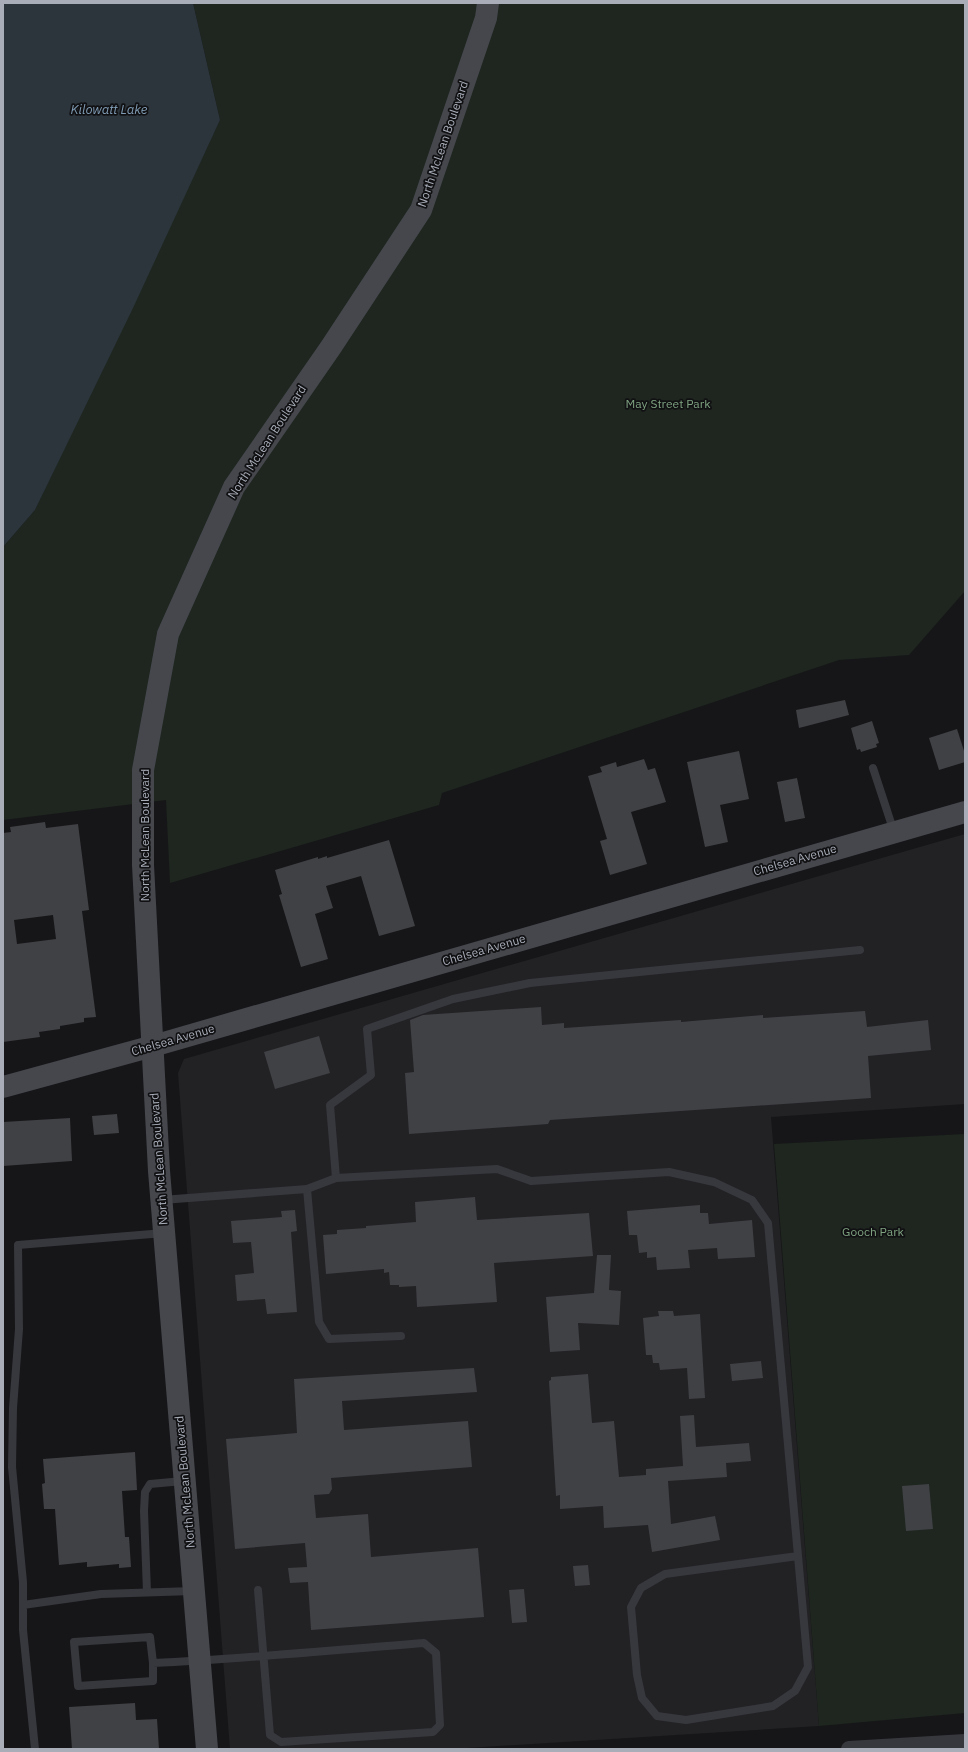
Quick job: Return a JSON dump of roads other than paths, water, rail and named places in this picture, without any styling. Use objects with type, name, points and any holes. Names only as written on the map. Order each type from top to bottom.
[{"type":"main road","name":"North McLean Boulevard","points":[[207,1749],[164,1233],[143,865],[143,770],[168,634],[234,487],[331,347],[421,210],[486,18],[488,3]]},
{"type":"main road","name":"Chelsea Avenue","points":[[3,1087],[153,1046],[965,812]]},
{"type":"street","points":[[849,1749],[965,1742]]},
{"type":"lane","points":[[873,768],[894,832]]},
{"type":"lane","points":[[336,1178],[330,1105],[371,1075],[368,1029],[454,1000],[530,983],[860,950]]},
{"type":"lane","points":[[162,1200],[307,1189],[336,1178],[497,1169],[531,1181],[669,1172],[714,1182],[752,1200],[768,1223],[798,1556],[808,1667],[795,1691],[773,1706],[686,1720],[657,1716],[642,1698],[637,1675],[631,1607],[641,1588],[665,1574],[798,1556]]},
{"type":"lane","points":[[307,1189],[319,1322],[329,1339],[401,1336]]},
{"type":"lane","points":[[35,1749],[23,1630],[23,1582],[12,1468],[12,1408],[19,1329],[18,1245],[164,1233]]},
{"type":"lane","points":[[147,1592],[144,1511],[145,1492],[150,1484],[184,1481]]},
{"type":"lane","points":[[153,1663],[199,1661],[264,1656],[424,1643],[436,1653],[440,1725],[433,1732],[281,1742],[270,1735],[264,1656],[258,1590]]},
{"type":"lane","points":[[23,1605],[101,1594],[194,1591]]},
{"type":"lane","points":[[150,1637],[153,1663],[153,1681],[78,1686],[74,1642],[150,1637]]},
{"type":"water","name":"Kilowatt Lake","points":[[3,3],[193,3],[220,120],[133,308],[35,510],[3,547]]},
{"type":"park label","name":"May Street Park","points":[[668,404]]},
{"type":"park label","name":"Gooch Park","points":[[873,1232]]}]
